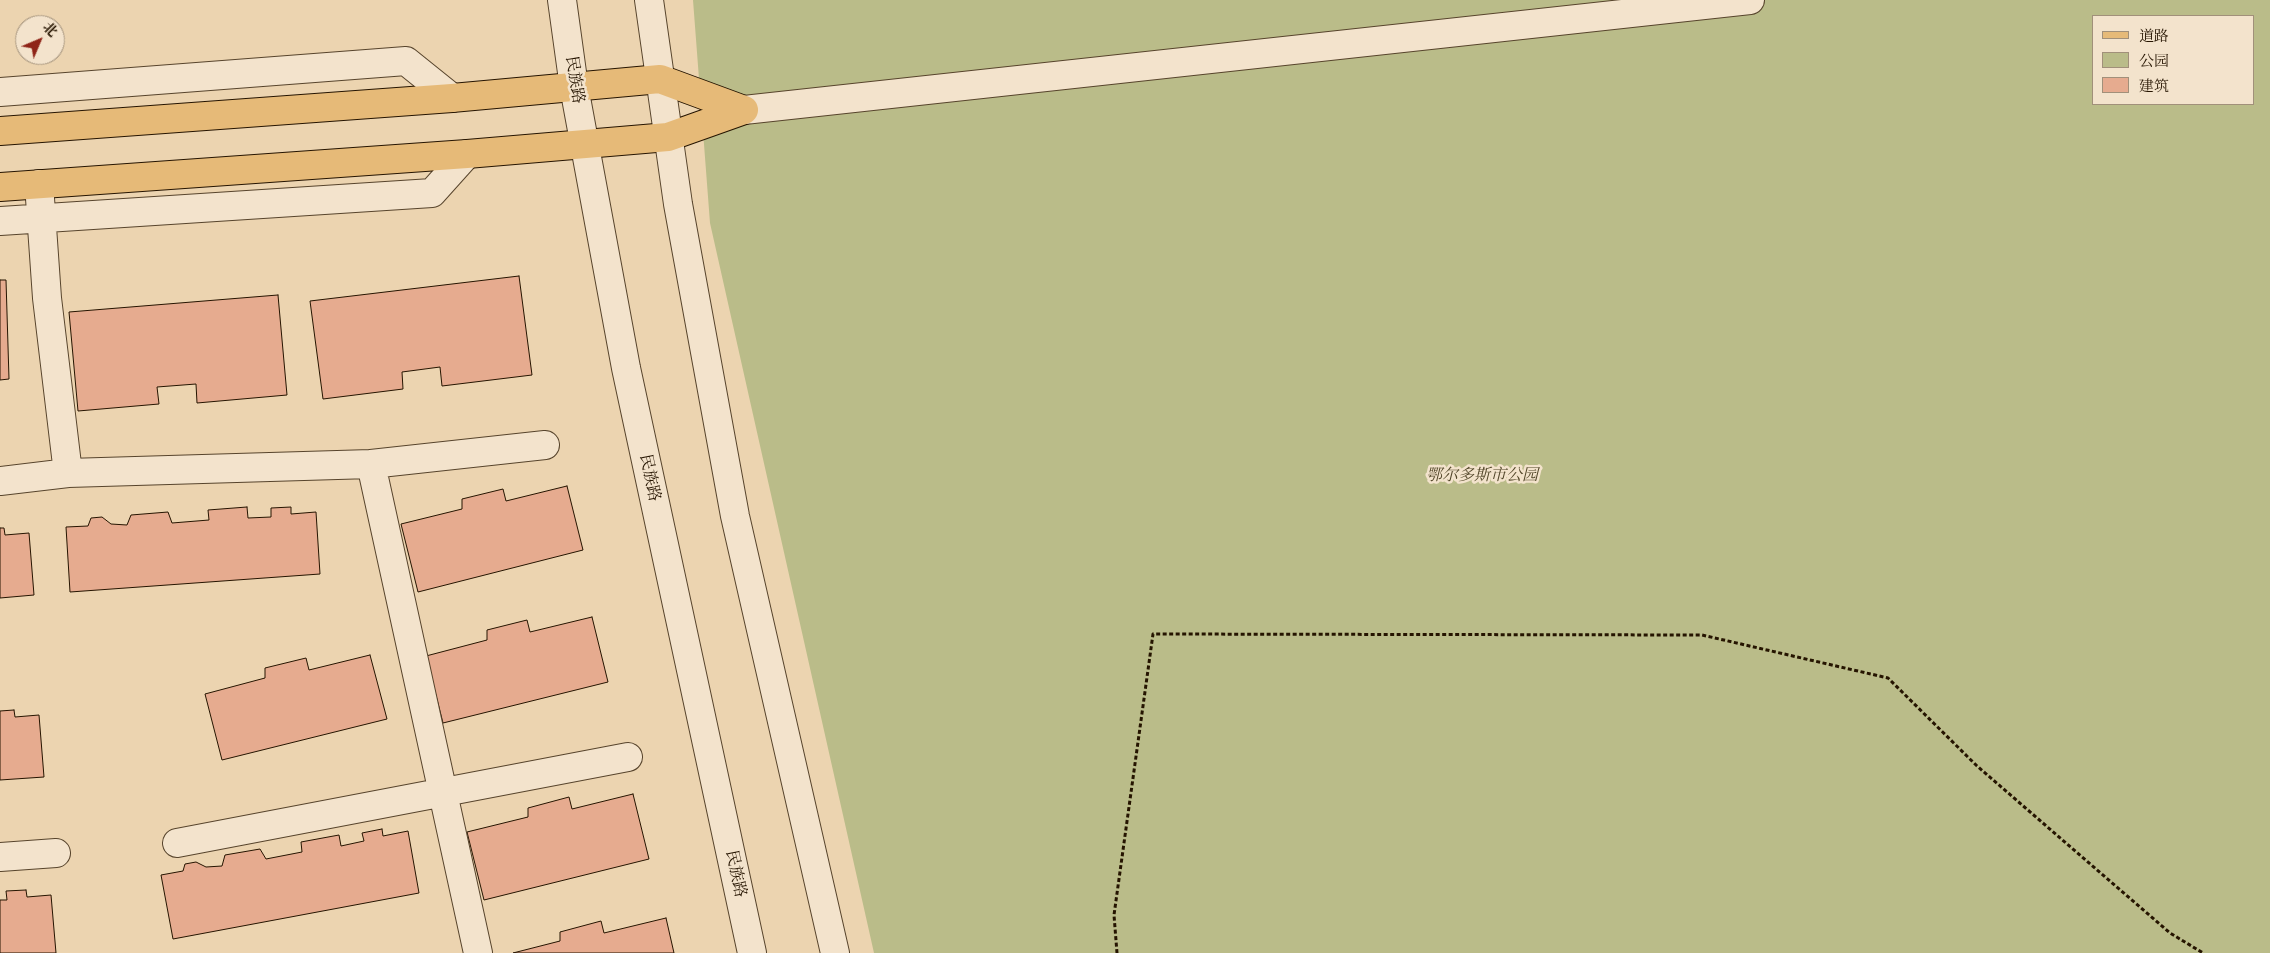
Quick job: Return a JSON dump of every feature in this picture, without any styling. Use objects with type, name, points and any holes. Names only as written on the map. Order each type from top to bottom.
[{"type":"main road","points":[[0,131],[452,98],[660,79],[744,110]]},
{"type":"main road","points":[[0,187],[467,154],[668,137],[744,110]]},
{"type":"street","name":"民族路","points":[[562,0],[574,87],[626,368],[752,953]]},
{"type":"street","points":[[649,0],[678,204],[735,516],[835,953]]},
{"type":"street","points":[[744,110],[1750,0]]},
{"type":"street","points":[[0,92],[406,61],[452,98]]},
{"type":"street","points":[[0,221],[432,193],[467,154]]},
{"type":"street","points":[[39,184],[47,298],[68,473]]},
{"type":"street","points":[[0,480],[68,473],[371,464],[545,445]]},
{"type":"street","points":[[371,464],[478,953]]},
{"type":"street","points":[[177,843],[628,757]]},
{"type":"street","points":[[0,857],[56,852]]},
{"type":"path","points":[[1117,953],[1114,914],[1153,634],[1702,635],[1888,678],[1977,766],[2170,933],[2203,953]]},
{"type":"green space","name":"鄂尔多斯市公园","points":[[693,0],[2270,0],[2270,953],[874,953],[710,223]]},
{"type":"building","points":[[519,276],[532,375],[442,386],[440,367],[402,372],[403,389],[323,399],[310,301]]},
{"type":"building","points":[[0,280],[6,280],[9,379],[0,380]]},
{"type":"building","points":[[278,295],[287,395],[197,403],[196,384],[157,387],[159,404],[78,411],[69,312]]},
{"type":"building","points":[[567,486],[583,550],[418,592],[401,524],[462,509],[462,499],[503,489],[506,501]]},
{"type":"building","points":[[247,507],[248,518],[271,517],[271,508],[291,507],[291,514],[316,512],[320,574],[70,592],[66,527],[88,526],[91,518],[102,517],[111,524],[127,525],[131,515],[168,512],[172,523],[209,520],[208,510]]},
{"type":"building","points":[[0,528],[4,528],[5,535],[29,533],[34,595],[0,598]]},
{"type":"building","points":[[592,617],[608,682],[443,723],[426,656],[487,640],[487,630],[527,620],[530,632]]},
{"type":"building","points":[[370,655],[387,719],[222,760],[205,694],[265,678],[265,668],[306,658],[309,670]]},
{"type":"building","points":[[14,710],[15,717],[39,715],[44,777],[0,780],[0,711]]},
{"type":"building","points":[[633,794],[649,859],[484,900],[467,832],[528,817],[528,808],[569,797],[572,809]]},
{"type":"building","points":[[382,829],[383,836],[408,831],[419,893],[173,939],[161,875],[183,871],[185,864],[196,862],[206,867],[222,866],[225,855],[260,849],[266,859],[302,852],[301,842],[339,835],[341,846],[364,841],[362,833]]},
{"type":"building","points":[[26,890],[27,897],[51,895],[56,953],[0,953],[0,900],[7,900],[6,891]]},
{"type":"building","points":[[666,918],[674,953],[513,953],[560,941],[560,932],[601,921],[604,933]]}]
